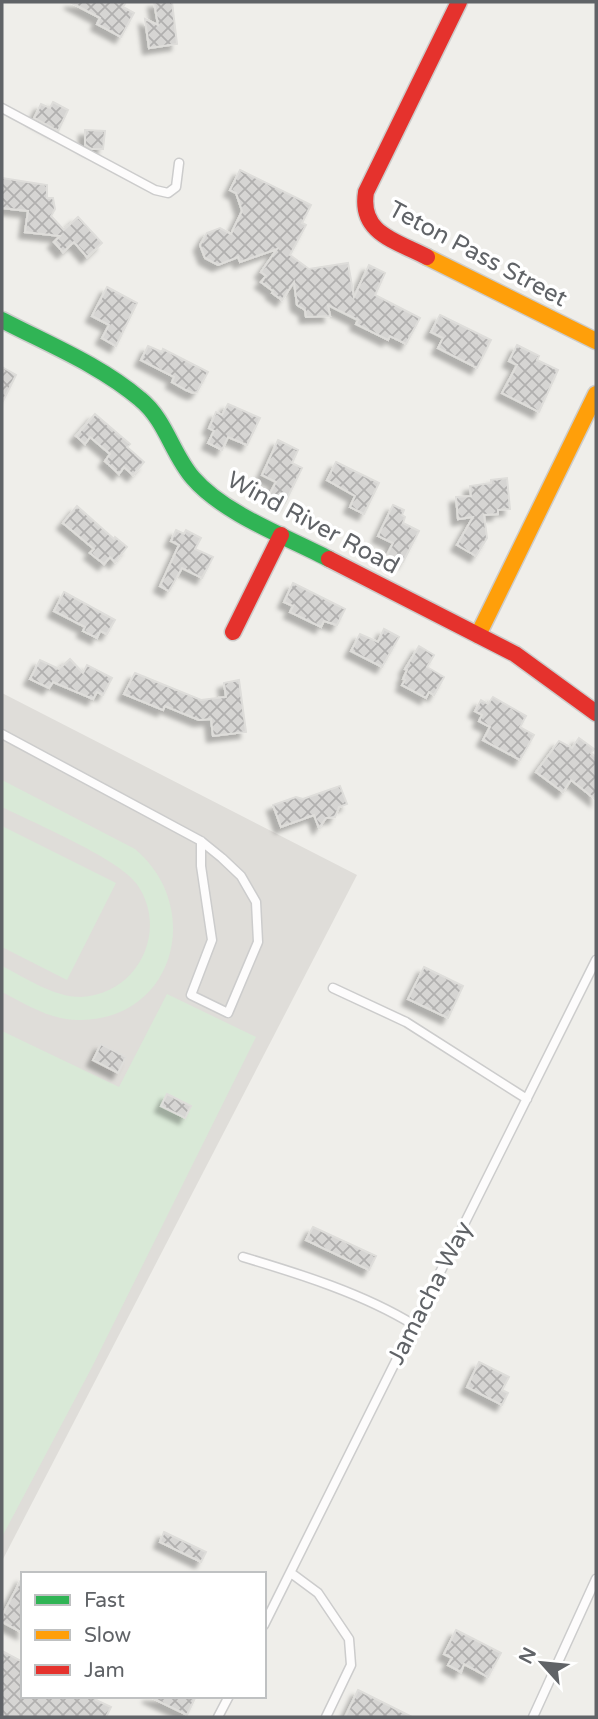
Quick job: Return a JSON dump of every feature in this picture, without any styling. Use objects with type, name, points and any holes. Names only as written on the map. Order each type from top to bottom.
[{"type":"street","name":"Teton Pass Street","points":[[459,2],[366,192],[363,208],[365,218],[378,232],[596,341]]},
{"type":"street","name":"Wind River Road","points":[[2,320],[108,376],[142,400],[160,420],[192,477],[222,504],[515,654],[596,713]]},
{"type":"street","points":[[478,635],[596,394]]},
{"type":"street","points":[[233,632],[281,535]]},
{"type":"lane","points":[[2,108],[155,190],[168,193],[176,187],[179,163]]},
{"type":"lane","points":[[2,734],[201,841],[241,877],[256,902],[258,942],[228,1013],[191,995],[212,940],[201,866],[201,841]]},
{"type":"lane","name":"Jamacha Way","points":[[266,1622],[596,960]]},
{"type":"lane","points":[[333,988],[406,1022],[527,1099]]},
{"type":"lane","points":[[243,1257],[391,1311],[414,1325]]},
{"type":"lane","points":[[290,1573],[318,1593],[349,1639],[351,1665],[326,1717]]},
{"type":"lane","points":[[533,1717],[596,1579]]},
{"type":"lane","points":[[218,1717],[228,1698]]},
{"type":"shaded area","points":[[2,693],[357,875],[2,1561]]},
{"type":"green space","points":[[2,780],[135,849],[156,873],[169,900],[173,928],[169,956],[158,980],[139,1001],[114,1014],[71,1020],[40,1011],[2,992],[2,966],[40,986],[71,996],[101,993],[118,985],[132,972],[143,956],[149,939],[150,920],[146,901],[136,883],[126,873],[94,852],[2,807]]},
{"type":"green space","points":[[2,826],[116,883],[67,980],[2,947]]},
{"type":"green space","points":[[167,994],[256,1037],[92,1367],[2,1537],[2,1031],[119,1087]]},
{"type":"building","points":[[70,2],[126,2],[123,7],[134,13],[121,37],[97,24],[100,18]]},
{"type":"building","points":[[154,2],[172,2],[177,44],[149,48],[145,19],[158,25]]},
{"type":"building","points":[[53,102],[68,110],[58,131],[34,118],[41,104],[50,108]]},
{"type":"building","points":[[85,130],[105,131],[103,149],[92,149],[85,145]]},
{"type":"building","points":[[240,170],[311,205],[302,223],[306,225],[290,255],[309,269],[348,263],[354,297],[369,265],[385,273],[375,295],[420,318],[406,344],[390,336],[388,340],[356,324],[358,320],[328,305],[330,316],[306,317],[305,310],[297,305],[294,282],[282,300],[272,293],[273,291],[261,282],[266,276],[261,272],[277,249],[240,262],[238,257],[218,265],[205,258],[200,245],[207,233],[220,228],[231,234],[242,211],[236,193],[230,190]]},
{"type":"building","points":[[2,178],[47,185],[47,198],[53,198],[55,209],[51,216],[64,230],[78,217],[102,243],[87,257],[74,242],[63,252],[54,242],[60,236],[25,232],[28,211],[2,208]]},
{"type":"building","points":[[107,287],[137,303],[116,346],[102,338],[109,325],[92,316]]},
{"type":"building","points":[[440,315],[491,340],[477,368],[438,348],[443,338],[431,332]]},
{"type":"building","points":[[517,345],[539,356],[537,360],[558,370],[539,412],[502,393],[517,365],[509,361]]},
{"type":"building","points":[[148,346],[162,352],[163,349],[208,372],[197,392],[193,393],[172,382],[174,377],[141,360]]},
{"type":"building","points":[[2,367],[16,375],[2,403]]},
{"type":"building","points":[[228,404],[260,418],[247,445],[228,437],[222,450],[208,443],[214,431],[209,428],[216,412],[222,415]]},
{"type":"building","points":[[95,414],[130,444],[127,447],[144,462],[133,475],[124,467],[119,474],[105,461],[110,454],[90,437],[85,444],[76,436]]},
{"type":"building","points":[[278,440],[298,450],[292,463],[302,468],[285,503],[269,495],[276,482],[262,475]]},
{"type":"building","points":[[336,462],[379,483],[364,514],[350,507],[355,496],[327,480]]},
{"type":"building","points":[[507,478],[510,509],[498,510],[498,514],[484,515],[487,538],[476,556],[457,545],[473,517],[458,519],[456,497],[471,496],[470,486]]},
{"type":"building","points":[[393,505],[404,510],[403,523],[419,531],[403,562],[387,555],[393,543],[378,536]]},
{"type":"building","points":[[77,506],[127,547],[115,562],[110,557],[104,564],[90,553],[94,549],[63,523]]},
{"type":"building","points":[[176,530],[184,534],[186,530],[201,538],[195,549],[213,557],[202,578],[182,568],[169,591],[160,586],[179,545],[171,541]]},
{"type":"building","points":[[293,583],[345,609],[337,625],[324,621],[321,627],[290,612],[293,606],[284,602]]},
{"type":"building","points":[[64,592],[115,620],[107,634],[100,631],[97,638],[83,631],[85,627],[54,611]]},
{"type":"building","points":[[384,629],[399,637],[382,667],[351,651],[360,634],[378,642]]},
{"type":"building","points":[[419,646],[434,655],[427,667],[444,677],[434,695],[429,692],[426,698],[402,685],[407,670],[405,669]]},
{"type":"building","points":[[70,659],[83,673],[87,665],[112,678],[103,695],[97,692],[93,699],[53,682],[49,688],[30,679],[40,660],[59,669]]},
{"type":"building","points":[[135,673],[201,700],[226,697],[224,683],[239,680],[246,732],[213,736],[211,719],[199,720],[165,706],[163,710],[124,694]]},
{"type":"building","points":[[493,697],[526,716],[520,727],[534,735],[520,760],[483,740],[490,727],[479,721],[482,715],[475,711],[481,700],[488,704]]},
{"type":"building","points":[[579,738],[594,749],[591,753],[596,757],[596,800],[571,780],[563,792],[536,772],[559,741],[572,748]]},
{"type":"building","points":[[340,786],[347,804],[339,807],[335,817],[326,818],[319,828],[314,815],[281,827],[273,805],[296,797],[303,799]]},
{"type":"building","points":[[424,967],[463,986],[448,1018],[408,999]]},
{"type":"building","points":[[101,1044],[126,1057],[118,1073],[93,1060]]},
{"type":"building","points":[[167,1094],[191,1106],[185,1118],[161,1106]]},
{"type":"building","points":[[313,1227],[376,1256],[369,1270],[306,1240]]},
{"type":"building","points":[[479,1362],[509,1377],[502,1390],[508,1393],[502,1405],[467,1387]]},
{"type":"building","points":[[164,1532],[206,1552],[201,1562],[160,1542]]},
{"type":"building","points":[[21,1580],[21,1632],[2,1622],[2,1616]]},
{"type":"building","points":[[456,1630],[501,1653],[488,1677],[464,1664],[461,1672],[448,1665],[452,1658],[444,1654]]},
{"type":"building","points":[[2,1651],[21,1661],[21,1698],[97,1698],[96,1700],[111,1707],[106,1717],[2,1717]]},
{"type":"building","points":[[358,1690],[412,1717],[345,1717]]},
{"type":"building","points":[[152,1698],[195,1698],[187,1715]]},
{"type":"traffic: fast","points":[[2,320],[108,376],[140,399],[163,427],[193,478],[221,503],[329,559]]},
{"type":"traffic: slow","points":[[427,257],[596,341]]},
{"type":"traffic: slow","points":[[478,635],[596,394]]},
{"type":"traffic: jam","points":[[427,257],[374,227],[365,206],[366,192],[459,2]]},
{"type":"traffic: jam","points":[[233,632],[281,535]]},
{"type":"traffic: jam","points":[[329,559],[515,654],[596,713]]}]
